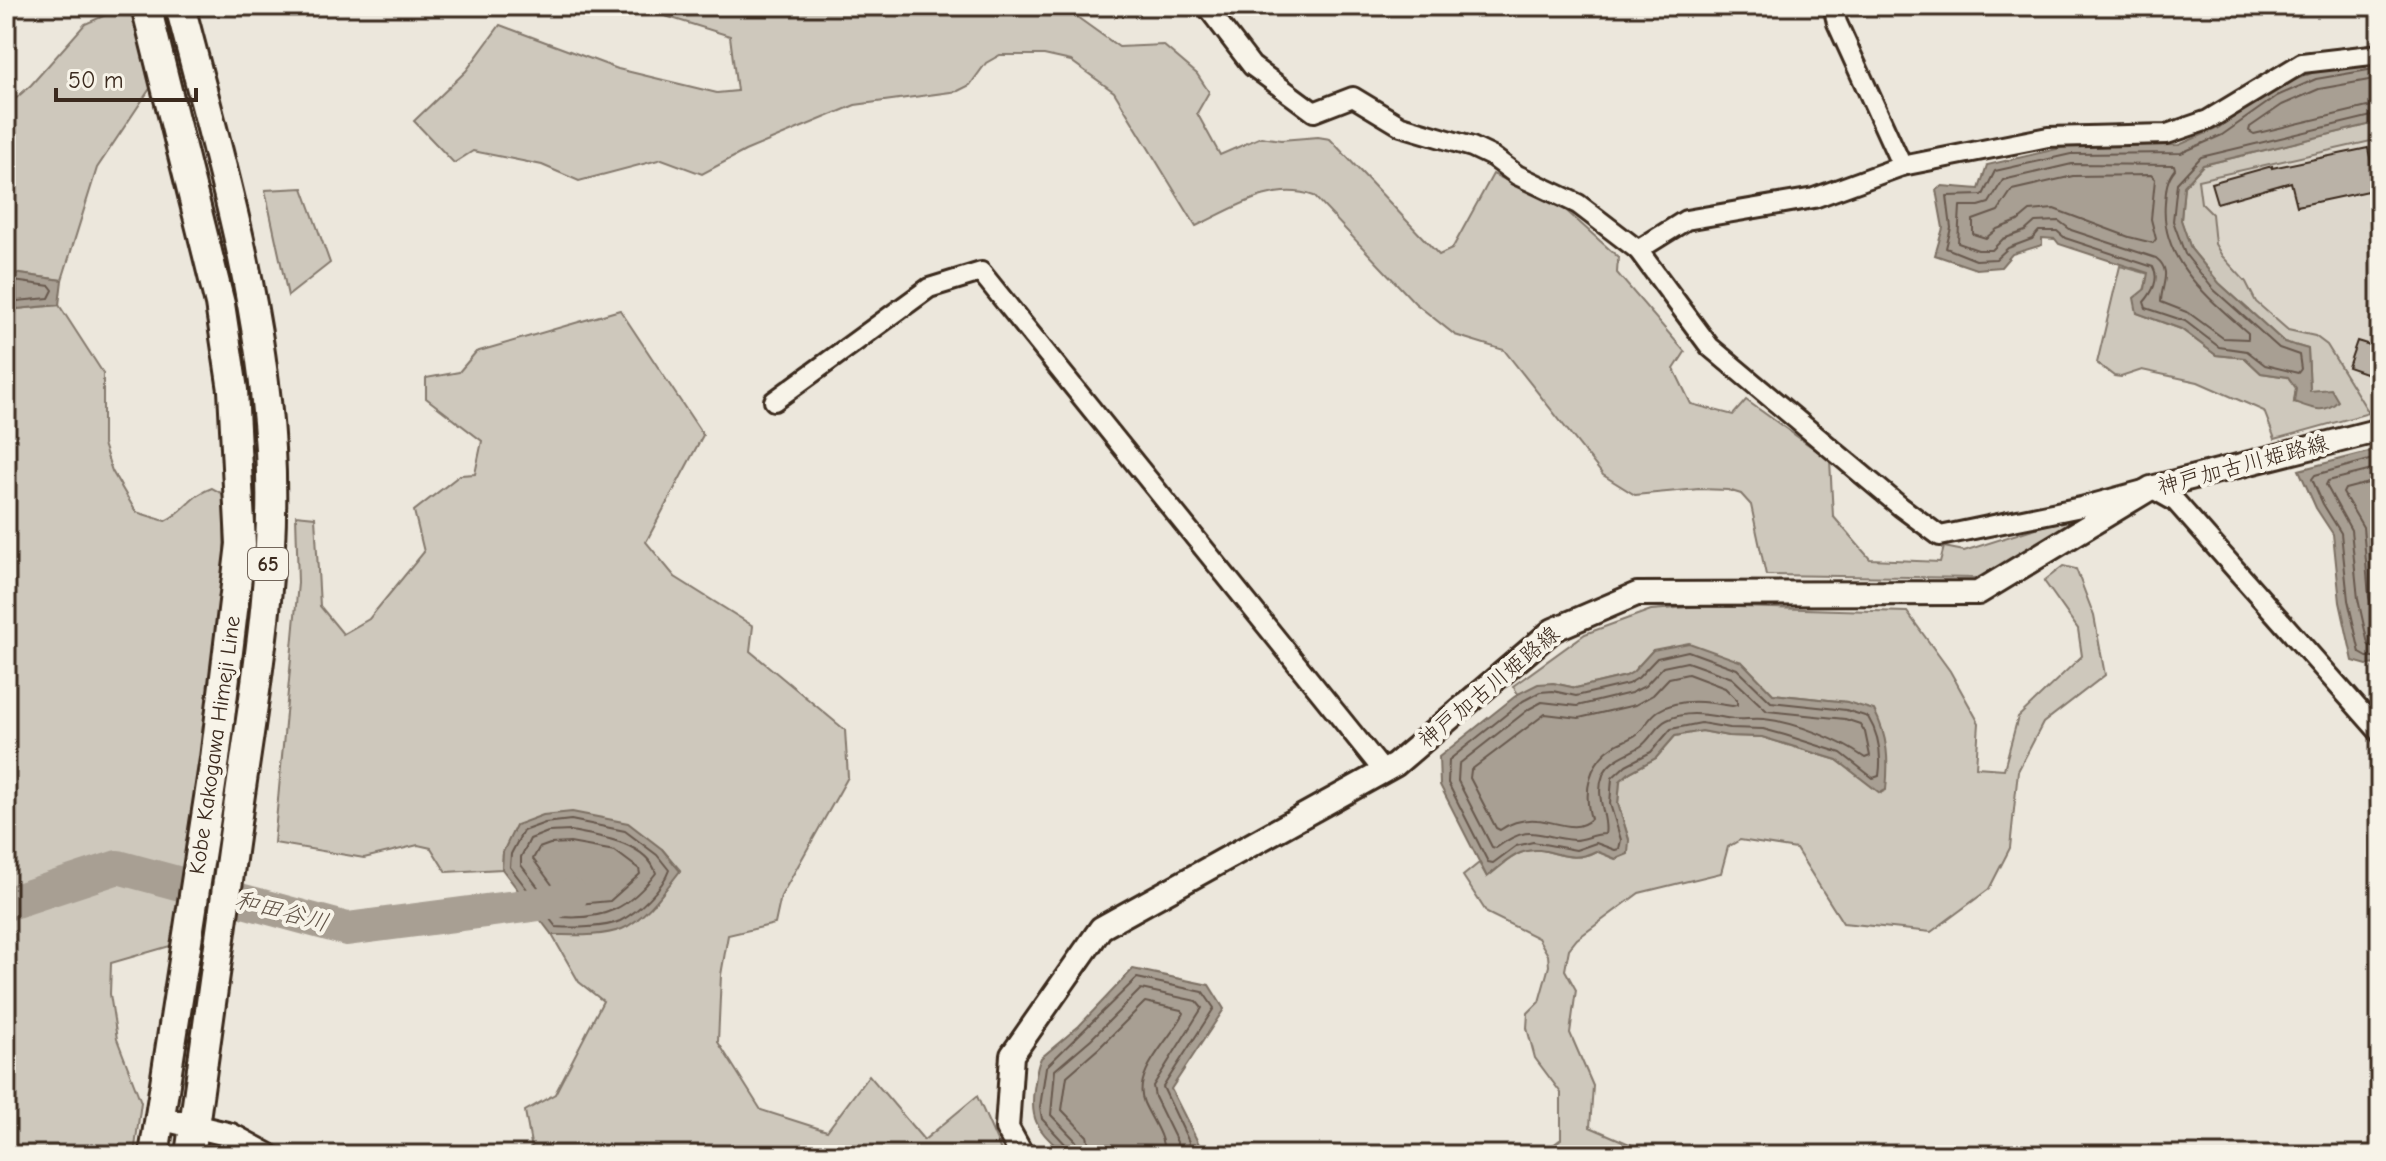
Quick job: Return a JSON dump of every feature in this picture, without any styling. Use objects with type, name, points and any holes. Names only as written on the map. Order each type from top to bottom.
[{"type":"main road","name":"Kobe Kakogawa Himeji Line","points":[[146,6],[220,304],[233,390],[241,544],[215,759],[154,1155]]},
{"type":"main road","name":"Kobe Kakogawa Himeji Line","points":[[180,6],[245,255],[264,374],[270,451],[269,562],[260,674],[217,952],[190,1155]]},
{"type":"street","points":[[1206,6],[1252,66],[1314,112],[1353,97],[1401,126],[1472,147],[1493,157],[1517,175],[1578,204],[1638,250],[1710,347],[1940,536],[2081,507],[2151,488],[2176,502],[2380,733]]},
{"type":"street","points":[[1833,6],[1837,23],[1902,166]]},
{"type":"street","points":[[1638,250],[1686,220],[1814,198],[1902,166],[2048,137],[2167,134],[2208,120],[2302,63],[2380,54]]},
{"type":"street","points":[[774,401],[929,288],[981,272],[1384,772]]},
{"type":"street","name":"神戸加古川姫路線","points":[[1022,1155],[1007,1128],[1012,1055],[1101,928],[1395,765],[1553,630],[1637,594],[1978,593],[2151,488],[2380,430]]},
{"type":"street","points":[[159,1118],[231,1135],[268,1155]]},
{"type":"shaded area","points":[[126,6],[133,6],[153,84],[97,168],[62,280],[6,272],[6,107],[31,85],[85,24]]},
{"type":"shaded area","points":[[633,6],[1075,6],[1077,17],[1119,47],[1163,45],[1197,74],[1209,92],[1197,113],[1220,155],[1261,137],[1281,140],[1330,139],[1439,255],[1452,249],[1493,174],[1560,205],[1618,257],[1617,273],[1685,352],[1674,369],[1691,404],[1733,415],[1746,400],[1830,460],[1833,516],[1870,559],[1940,562],[1944,547],[1964,551],[2064,519],[2071,525],[1979,578],[1766,575],[1751,505],[1741,494],[1728,490],[1699,489],[1635,495],[1603,475],[1504,350],[1455,335],[1415,303],[1314,196],[1298,192],[1268,194],[1196,226],[1114,92],[1071,61],[1044,55],[1000,55],[986,63],[970,85],[958,91],[855,105],[745,151],[702,174],[662,159],[579,181],[542,165],[473,151],[454,163],[414,121],[466,71],[500,25],[618,69],[717,93],[737,91],[730,36]]},
{"type":"shaded area","points":[[2380,122],[2380,139],[2198,180],[2201,203],[2212,214],[2215,244],[2222,256],[2246,282],[2256,302],[2288,330],[2315,336],[2327,345],[2369,413],[2275,439],[2264,411],[2198,382],[2142,370],[2121,377],[2114,376],[2097,363],[2120,266],[2149,274],[2137,313],[2181,329],[2216,355],[2245,358],[2261,373],[2288,377],[2296,388],[2294,402],[2310,392],[2308,349],[2284,342],[2219,283],[2191,249],[2181,220],[2184,186],[2203,165]]},
{"type":"shaded area","points":[[2380,139],[2380,411],[2369,413],[2327,345],[2315,336],[2288,330],[2256,302],[2246,282],[2222,256],[2215,243],[2212,214],[2201,203],[2198,180]]},
{"type":"shaded area","points":[[303,188],[330,263],[288,296],[265,190]]},
{"type":"shaded area","points":[[59,305],[103,373],[103,444],[112,471],[136,512],[165,521],[204,491],[212,488],[225,495],[224,562],[177,944],[111,963],[110,994],[117,1039],[141,1102],[134,1155],[6,1155],[6,310]]},
{"type":"shaded area","points":[[620,310],[703,435],[646,542],[675,577],[753,626],[750,651],[845,730],[848,777],[781,896],[775,924],[728,935],[721,975],[718,1042],[761,1110],[827,1131],[869,1075],[924,1140],[977,1096],[1003,1155],[886,1155],[874,1151],[859,1155],[836,1145],[813,1155],[533,1155],[525,1111],[555,1094],[603,1001],[579,982],[552,935],[583,935],[655,903],[680,870],[662,849],[503,852],[502,869],[446,872],[431,848],[418,845],[364,858],[274,843],[298,583],[296,515],[315,517],[320,606],[343,634],[369,619],[424,552],[414,511],[460,475],[475,474],[482,441],[426,398],[426,378],[459,372],[476,352]]},
{"type":"shaded area","points":[[2063,566],[2076,569],[2094,616],[2105,675],[2043,723],[2018,771],[2010,848],[1989,889],[1931,932],[1843,923],[1796,849],[1740,840],[1728,847],[1721,873],[1639,893],[1577,939],[1569,949],[1565,970],[1576,990],[1570,1033],[1593,1086],[1590,1127],[1655,1155],[1540,1155],[1561,1139],[1561,1093],[1535,1058],[1527,1028],[1528,1013],[1539,1002],[1549,966],[1548,955],[1538,938],[1487,913],[1463,876],[1479,863],[1487,877],[1513,856],[1532,850],[1576,857],[1596,851],[1615,859],[1629,839],[1618,804],[1620,781],[1656,758],[1675,736],[1702,731],[1762,737],[1837,760],[1880,792],[1847,702],[1773,694],[1742,662],[1653,650],[1626,676],[1576,688],[1553,683],[1518,694],[1513,686],[1585,634],[1651,610],[1702,606],[1907,612],[1950,671],[1979,723],[1976,767],[2004,769],[2018,717],[2082,656],[2078,629],[2044,581]]},
{"type":"water","points":[[2380,60],[2380,122],[2203,165],[2184,186],[2181,220],[2191,249],[2219,283],[2284,342],[2308,349],[2310,391],[2331,389],[2338,401],[2328,408],[2317,409],[2294,402],[2296,388],[2288,377],[2261,373],[2245,358],[2216,355],[2181,329],[2137,313],[2134,298],[2145,289],[2148,273],[2059,244],[2055,239],[2042,238],[2042,245],[2012,254],[2001,267],[1976,269],[1935,255],[1943,228],[1936,190],[1942,186],[1979,189],[1987,165],[2070,146],[2179,145],[2218,128],[2273,89],[2314,72]]},
{"type":"water","points":[[6,272],[62,280],[59,305],[6,310]]},
{"type":"water","points":[[2380,449],[2380,664],[2367,665],[2353,661],[2340,602],[2333,534],[2316,508],[2299,470]]},
{"type":"water","points":[[1689,643],[1742,662],[1773,694],[1847,702],[1874,710],[1886,749],[1886,790],[1880,793],[1837,760],[1762,737],[1702,731],[1675,736],[1656,758],[1620,781],[1618,804],[1629,840],[1628,854],[1616,859],[1596,851],[1576,857],[1532,850],[1513,856],[1487,877],[1440,785],[1439,757],[1518,694],[1538,684],[1553,683],[1576,688],[1626,676],[1653,650]]},
{"type":"water","points":[[572,812],[628,823],[662,849],[680,871],[646,911],[622,929],[596,934],[552,935],[502,869],[503,852],[516,825],[543,815]]},
{"type":"water","points":[[1133,969],[1209,985],[1224,1009],[1171,1089],[1201,1148],[1186,1155],[1065,1155],[1043,1133],[1035,1119],[1033,1101],[1039,1062],[1079,1026]]},
{"type":"building","points":[[2368,148],[2377,189],[2297,206],[2291,182],[2217,203],[2211,183],[2272,166]]},
{"type":"building","points":[[2357,341],[2380,348],[2380,378],[2348,367]]},
{"type":"waterway","name":"和田谷川","points":[[6,904],[118,867],[347,929],[555,902],[571,895]]}]
